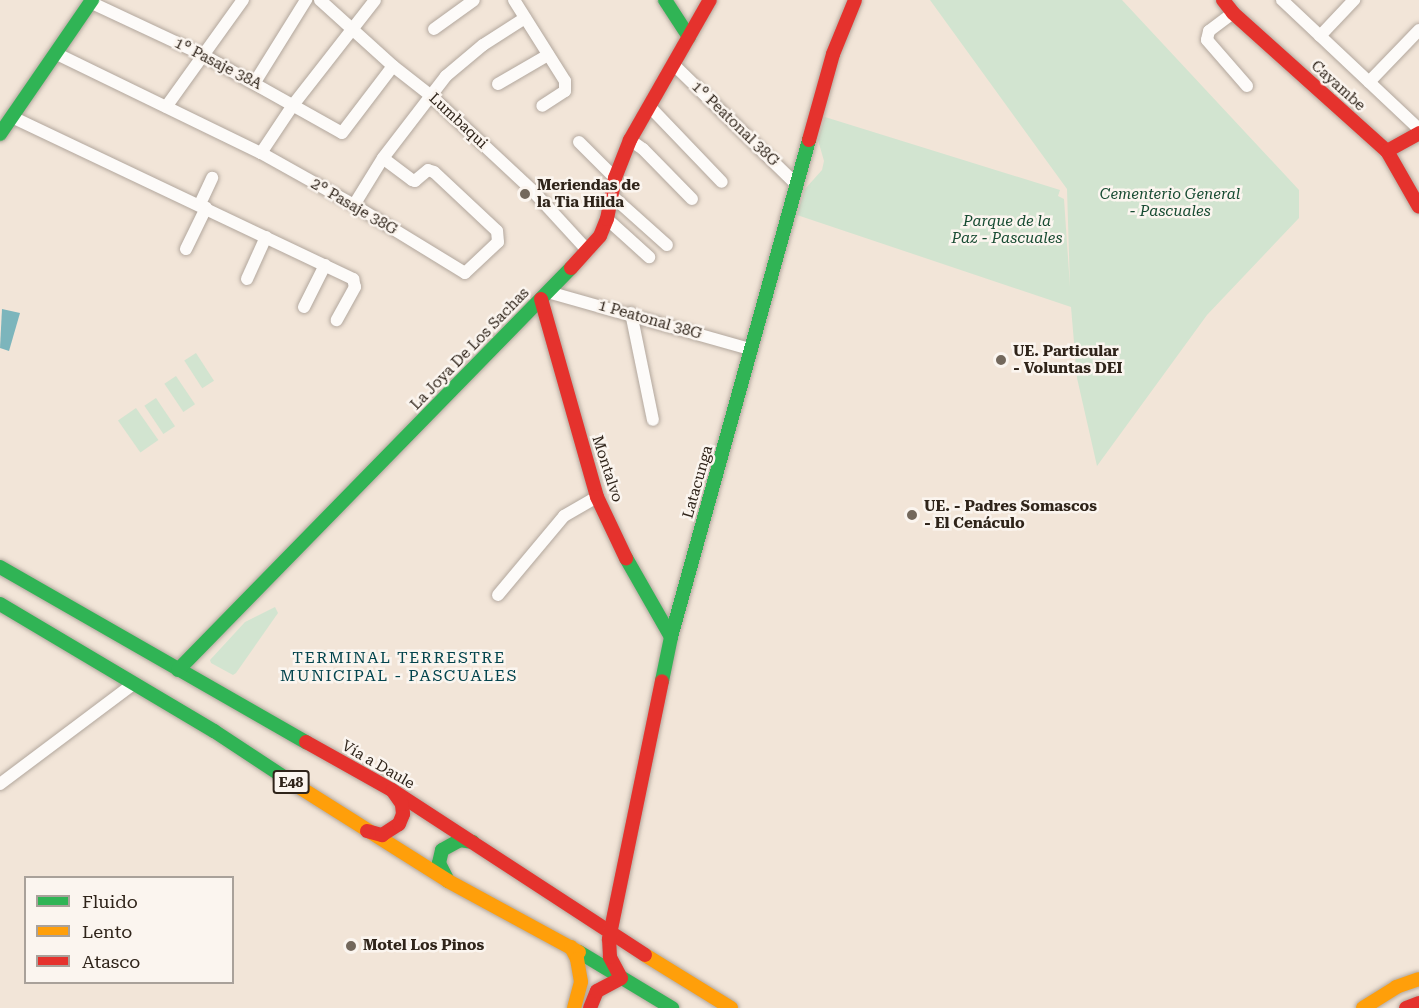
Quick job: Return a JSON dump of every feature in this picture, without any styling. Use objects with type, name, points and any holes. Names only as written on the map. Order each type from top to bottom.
[{"type":"main road","points":[[665,0],[689,37]]},
{"type":"main road","name":"La Joya De Los Sachas","points":[[178,670],[588,251],[600,236],[607,219],[615,178],[630,140],[710,0]]},
{"type":"main road","name":"Latacunga","points":[[621,978],[609,957],[610,933],[671,637],[833,54],[855,0]]},
{"type":"main road","name":"Cayambe","points":[[1222,0],[1233,13],[1387,152],[1419,207]]},
{"type":"main road","points":[[0,134],[91,1]]},
{"type":"main road","points":[[1387,152],[1419,131]]},
{"type":"main road","name":"Montalvo","points":[[544,296],[597,497],[614,537],[671,637]]},
{"type":"main road","name":"Vía a Daule","points":[[0,567],[392,790],[610,933],[731,1008]]},
{"type":"main road","name":"E48","points":[[0,604],[214,731],[361,829],[448,881],[571,947],[672,1008]]},
{"type":"main road","points":[[361,829],[382,835],[392,831],[399,824],[403,814],[402,804],[392,790]]},
{"type":"main road","points":[[448,881],[443,876],[439,863],[442,850],[460,840],[473,842]]},
{"type":"main road","points":[[571,947],[577,959],[581,982],[574,1008]]},
{"type":"main road","points":[[590,1008],[597,991],[621,978]]},
{"type":"main road","points":[[1363,1008],[1396,987],[1419,979]]},
{"type":"main road","points":[[1406,1008],[1419,1003]]},
{"type":"street","points":[[166,107],[243,0]]},
{"type":"street","points":[[255,82],[306,0]]},
{"type":"street","name":"Lumbaqui","points":[[320,0],[393,66],[430,95],[533,191],[588,251]]},
{"type":"street","points":[[261,153],[293,105],[351,27],[375,0]]},
{"type":"street","points":[[434,29],[474,0]]},
{"type":"street","points":[[514,0],[566,86],[560,95],[542,106]]},
{"type":"street","points":[[1282,0],[1419,131]]},
{"type":"street","points":[[1320,36],[1354,0]]},
{"type":"street","name":"1° Pasaje 38A","points":[[91,1],[255,82],[342,133],[393,66]]},
{"type":"street","points":[[1233,13],[1209,31],[1207,40],[1247,86]]},
{"type":"street","points":[[354,205],[383,158],[446,76],[483,45],[525,18]]},
{"type":"street","points":[[1369,82],[1419,30]]},
{"type":"street","name":"2° Pasaje 38G","points":[[55,53],[261,153],[354,205],[465,273],[498,242],[496,231],[434,172],[428,170],[415,181],[383,158]]},
{"type":"street","points":[[498,84],[548,55]]},
{"type":"street","name":"1° Peatonal 38G","points":[[673,64],[796,184]]},
{"type":"street","points":[[649,106],[722,182]]},
{"type":"street","points":[[12,117],[203,206],[355,281],[355,287],[337,320]]},
{"type":"street","points":[[630,140],[643,149],[692,199]]},
{"type":"street","points":[[579,141],[615,178]]},
{"type":"street","points":[[186,249],[212,178]]},
{"type":"street","points":[[611,195],[667,245]]},
{"type":"street","points":[[607,219],[649,257]]},
{"type":"street","points":[[247,279],[266,237]]},
{"type":"street","points":[[304,307],[325,265]]},
{"type":"street","name":"1 Peatonal 38G","points":[[544,296],[631,313],[750,349]]},
{"type":"street","points":[[631,313],[653,420]]},
{"type":"street","points":[[498,595],[564,516],[597,497]]},
{"type":"street","points":[[0,784],[133,684]]},
{"type":"green space","name":"Cementerio General - Pascuales","points":[[930,0],[1122,0],[1299,190],[1299,218],[1207,315],[1097,466],[1077,378],[1071,307],[797,215],[805,189],[822,170],[824,161],[818,140],[825,117],[1060,190],[1058,196],[1064,199],[1070,287],[1067,189]]},
{"type":"green space","points":[[196,353],[214,381],[202,388],[184,361]]},
{"type":"green space","points":[[176,376],[195,404],[183,412],[164,384]]},
{"type":"green space","points":[[156,398],[175,426],[163,434],[144,406]]},
{"type":"green space","points":[[136,408],[158,440],[140,453],[118,421]]},
{"type":"green space","points":[[275,607],[278,613],[236,673],[233,675],[211,663],[210,660],[245,622]]},
{"type":"water","points":[[2,309],[20,313],[9,351],[0,348]]},
{"type":"traffic: fast","points":[[0,134],[92,0]]},
{"type":"traffic: fast","points":[[665,0],[689,37]]},
{"type":"traffic: fast","points":[[662,681],[671,637],[809,140]]},
{"type":"traffic: fast","points":[[178,670],[571,268]]},
{"type":"traffic: fast","points":[[626,558],[671,637]]},
{"type":"traffic: fast","points":[[0,567],[306,742]]},
{"type":"traffic: fast","points":[[0,604],[214,731],[299,787]]},
{"type":"traffic: fast","points":[[448,881],[439,863],[442,850],[460,840],[473,842]]},
{"type":"traffic: fast","points":[[579,952],[672,1008]]},
{"type":"traffic: slow","points":[[299,787],[448,881],[579,952]]},
{"type":"traffic: slow","points":[[571,947],[577,959],[581,982],[574,1008]]},
{"type":"traffic: slow","points":[[645,955],[731,1008]]},
{"type":"traffic: slow","points":[[1363,1008],[1396,987],[1419,979]]},
{"type":"traffic: jam","points":[[571,268],[600,236],[607,219],[615,178],[630,140],[710,0]]},
{"type":"traffic: jam","points":[[809,140],[833,54],[855,0]]},
{"type":"traffic: jam","points":[[1223,0],[1233,13],[1387,151],[1419,207]]},
{"type":"traffic: jam","points":[[1387,151],[1419,133]]},
{"type":"traffic: jam","points":[[541,299],[597,497],[626,558]]},
{"type":"traffic: jam","points":[[590,1008],[597,991],[621,978],[610,957],[609,939],[662,681]]},
{"type":"traffic: jam","points":[[306,742],[392,790],[645,955]]},
{"type":"traffic: jam","points":[[367,831],[382,835],[399,824],[403,814],[402,804],[393,791]]},
{"type":"traffic: jam","points":[[1406,1008],[1419,1003]]},
{"type":"place","name":"Meriendas de la Tia Hilda","points":[[525,194]]},
{"type":"place","name":"UE. Particular - Voluntas DEI","points":[[1001,360]]},
{"type":"place","name":"UE. - Padres Somascos - El Cenáculo","points":[[912,515]]},
{"type":"place","name":"Motel Los Pinos","points":[[351,946]]},
{"type":"district","name":"TERMINAL TERRESTRE MUNICIPAL - PASCUALES","points":[[399,667]]},
{"type":"park label","name":"Parque de la Paz - Pascuales","points":[[1007,230]]}]
